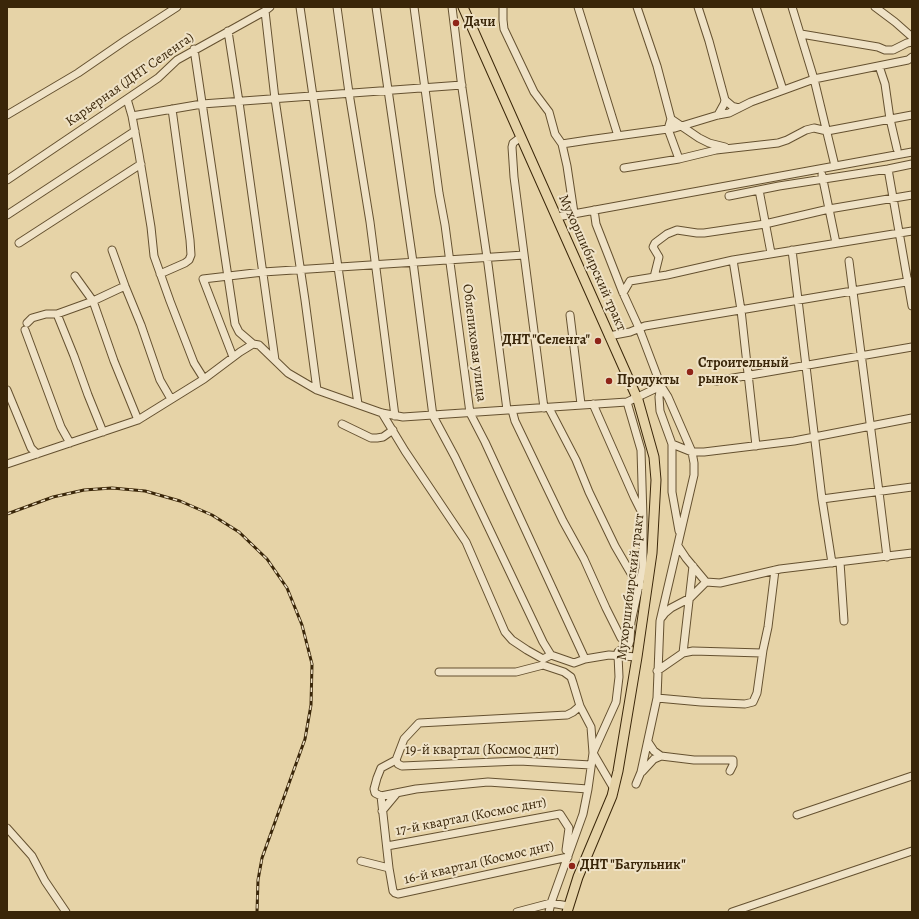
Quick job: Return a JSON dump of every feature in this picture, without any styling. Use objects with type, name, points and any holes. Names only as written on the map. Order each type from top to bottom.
[{"type":"main road","name":"Мухоршибирский тракт","points":[[463,7],[636,397],[654,457],[656,480],[652,553],[643,587],[637,657],[614,789],[578,877],[568,909]]},
{"type":"street","points":[[7,115],[78,73],[177,7]]},
{"type":"street","points":[[300,7],[358,404]]},
{"type":"street","points":[[337,7],[370,222],[395,416]]},
{"type":"street","points":[[376,7],[413,262],[433,416],[455,457],[543,642],[551,655],[574,663],[585,659],[618,655],[637,657]]},
{"type":"street","name":"Облепиховая улица","points":[[414,7],[470,413],[485,442],[585,659]]},
{"type":"street","points":[[452,7],[509,410],[563,521],[584,559],[621,638],[629,644]]},
{"type":"street","points":[[503,7],[504,29],[534,92],[549,112],[555,134],[562,144],[574,213]]},
{"type":"street","points":[[578,7],[618,136]]},
{"type":"street","points":[[638,7],[657,66],[671,119],[668,129],[679,159]]},
{"type":"street","points":[[698,7],[725,100],[732,106],[739,108]]},
{"type":"street","points":[[756,7],[783,90]]},
{"type":"street","points":[[792,7],[814,79],[835,166]]},
{"type":"street","points":[[875,7],[912,37]]},
{"type":"street","points":[[267,9],[275,98],[317,390]]},
{"type":"street","name":"Карьерная (ДНТ Селенга)","points":[[7,180],[158,78],[177,60],[267,9]]},
{"type":"street","points":[[228,31],[240,102],[275,360]]},
{"type":"street","points":[[801,34],[878,47],[885,50],[893,50],[912,42]]},
{"type":"street","points":[[194,50],[235,324],[239,332],[253,344],[259,345],[288,373],[317,390],[382,412],[403,417],[627,402],[661,386]]},
{"type":"street","points":[[562,144],[681,126],[729,112],[751,102],[814,79],[908,60],[912,57]]},
{"type":"street","points":[[879,66],[885,84],[890,119],[897,149]]},
{"type":"street","points":[[132,116],[202,104],[462,85]]},
{"type":"street","points":[[127,99],[135,130],[152,227],[154,256],[194,363],[204,379]]},
{"type":"street","points":[[718,115],[725,100]]},
{"type":"street","points":[[160,274],[185,263],[189,260],[191,255],[172,109]]},
{"type":"street","points":[[624,168],[679,159],[716,150],[778,143],[806,130],[814,128],[827,131],[912,116]]},
{"type":"street","points":[[671,119],[709,143],[721,147],[737,148]]},
{"type":"street","points":[[7,215],[135,130]]},
{"type":"street","points":[[521,137],[513,143],[512,148],[514,177],[547,408],[576,460],[589,492],[615,546],[643,587]]},
{"type":"street","points":[[557,217],[637,201],[912,152]]},
{"type":"street","points":[[19,243],[43,226],[141,164]]},
{"type":"street","points":[[729,196],[912,164]]},
{"type":"street","points":[[821,169],[836,243]]},
{"type":"street","points":[[888,169],[899,233],[910,281],[912,306]]},
{"type":"street","points":[[759,190],[771,253]]},
{"type":"street","points":[[654,277],[658,257],[653,247],[658,240],[676,230],[704,233],[765,224],[829,209],[912,195]]},
{"type":"street","points":[[594,210],[596,224],[623,293],[639,328],[661,386],[668,396],[692,452],[694,475],[660,621],[657,698],[641,772],[636,784]]},
{"type":"street","points":[[623,293],[630,281],[698,269],[733,260],[771,253],[912,231]]},
{"type":"street","points":[[112,250],[141,325],[160,380],[171,399]]},
{"type":"street","points":[[792,250],[822,499],[836,562],[844,622]]},
{"type":"street","points":[[233,357],[203,279],[263,272],[524,255]]},
{"type":"street","points":[[733,260],[741,310],[756,446]]},
{"type":"street","points":[[849,261],[886,557]]},
{"type":"street","points":[[75,276],[92,301],[138,420]]},
{"type":"street","points":[[609,336],[630,332],[645,326],[910,281]]},
{"type":"street","points":[[27,323],[32,318],[46,314],[57,314],[92,301],[125,286]]},
{"type":"street","points":[[57,314],[103,432]]},
{"type":"street","points":[[570,315],[581,404]]},
{"type":"street","points":[[25,330],[61,427],[70,443]]},
{"type":"street","points":[[7,464],[138,420],[204,379],[253,344]]},
{"type":"street","points":[[716,380],[912,347]]},
{"type":"street","points":[[661,386],[659,397],[660,411],[672,444],[672,492],[679,535]]},
{"type":"street","points":[[7,390],[31,448],[37,454]]},
{"type":"street","points":[[593,753],[616,702],[619,677],[618,652],[629,644],[631,622],[643,587],[641,450],[627,402]]},
{"type":"street","points":[[593,404],[642,513]]},
{"type":"street","points":[[382,412],[466,542],[506,632],[512,640],[543,662],[571,677],[580,706],[591,727],[593,753],[583,814],[566,857],[549,912]]},
{"type":"street","points":[[672,444],[692,452],[704,452],[814,437],[912,418]]},
{"type":"street","points":[[342,424],[371,438],[383,437],[393,430]]},
{"type":"street","points":[[822,499],[912,487]]},
{"type":"street","points":[[678,546],[706,582],[720,583],[775,570],[912,553]]},
{"type":"street","points":[[683,653],[693,566]]},
{"type":"street","points":[[657,698],[745,704],[753,702],[757,693],[762,653],[768,628],[775,570]]},
{"type":"street","points":[[660,621],[665,613],[671,608],[690,598],[706,582]]},
{"type":"street","points":[[657,671],[683,653],[693,651],[762,653]]},
{"type":"street","points":[[439,672],[516,672],[543,662],[551,655]]},
{"type":"street","name":"19-й квартал (Космос днт)","points":[[580,706],[573,712],[567,714],[419,723],[404,739],[396,760],[398,764],[402,766],[519,761],[591,765]]},
{"type":"street","points":[[648,742],[654,751],[661,756]]},
{"type":"street","points":[[593,753],[614,789]]},
{"type":"street","points":[[641,772],[654,758],[661,756],[694,760],[733,760],[733,765],[730,771]]},
{"type":"street","points":[[396,760],[381,768],[374,789],[375,793],[381,796],[416,789],[488,782],[588,789]]},
{"type":"street","points":[[797,815],[912,776]]},
{"type":"street","points":[[382,811],[397,793]]},
{"type":"street","points":[[361,861],[389,868],[381,796]]},
{"type":"street","name":"17-й квартал (Космос днт)","points":[[387,846],[560,814],[569,828],[566,857]]},
{"type":"street","points":[[7,828],[32,856],[45,881],[66,912]]},
{"type":"street","points":[[732,912],[912,851]]},
{"type":"street","name":"16-й квартал (Космос днт)","points":[[389,868],[393,891],[398,894],[566,857]]},
{"type":"street","points":[[517,912],[551,903],[568,909]]},
{"type":"railway","points":[[7,514],[53,497],[84,490],[112,488],[145,491],[180,501],[212,515],[239,532],[267,559],[287,588],[302,625],[312,664],[311,705],[305,739],[262,858],[258,880],[257,912]]},
{"type":"place","name":"Дачи","points":[[456,23]]},
{"type":"place","name":"ДНТ \"Селенга\"","points":[[598,341]]},
{"type":"place","name":"Строительный рынок","points":[[690,372]]},
{"type":"place","name":"Продукты","points":[[609,381]]},
{"type":"place","name":"ДНТ \"Багульник\"","points":[[572,866]]}]
